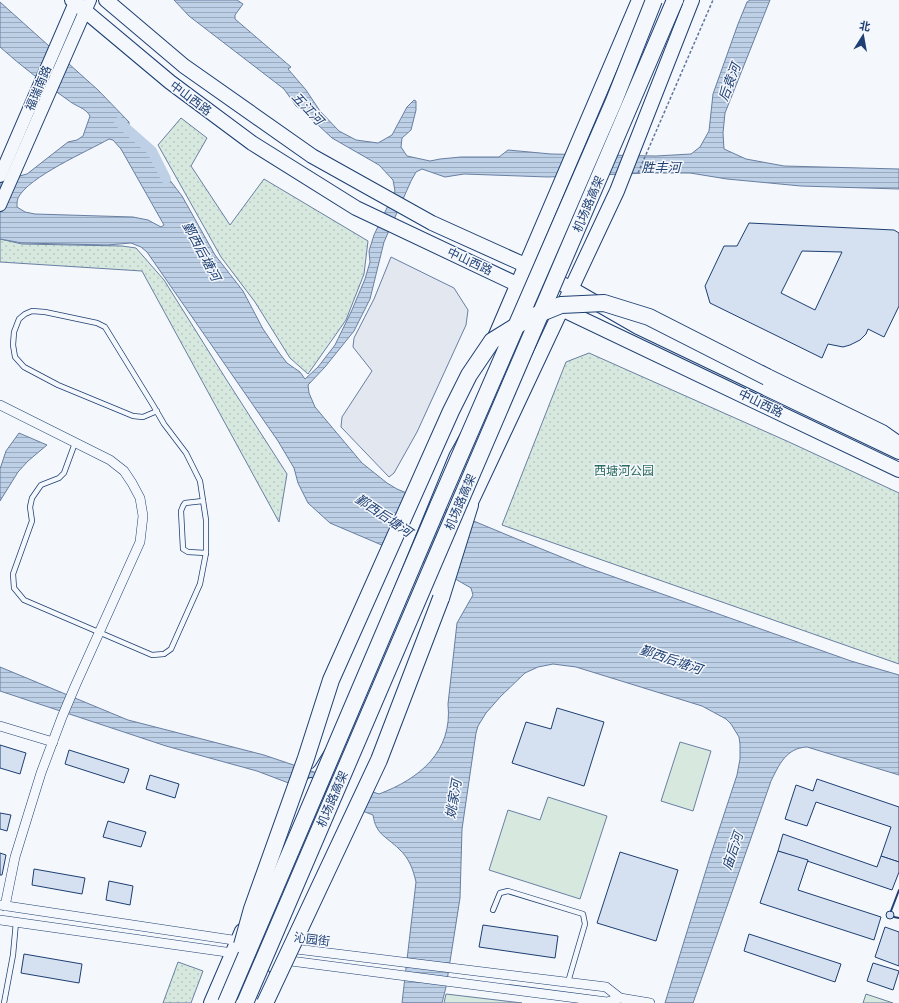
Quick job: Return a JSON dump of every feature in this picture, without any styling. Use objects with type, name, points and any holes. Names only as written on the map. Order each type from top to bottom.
[{"type":"highway","name":"机场路高架","points":[[228,998],[614,101],[654,0]]},
{"type":"highway","name":"机场路高架","points":[[245,1003],[675,0]]},
{"type":"highway","points":[[228,998],[252,909],[334,673],[451,412],[469,375],[492,341],[529,318],[560,305],[604,303],[649,316],[766,377],[882,433],[899,445]]},
{"type":"highway","points":[[300,774],[326,732],[442,449],[464,410]]},
{"type":"highway","points":[[265,1003],[379,760],[441,598],[471,503]]},
{"type":"main road","name":"中山西路","points":[[106,0],[184,66],[312,156],[432,223],[525,265],[572,289],[638,327],[899,452]]},
{"type":"main road","points":[[211,1003],[323,759],[464,410],[639,0]]},
{"type":"main road","points":[[260,1003],[471,503],[617,191],[692,0]]},
{"type":"main road","name":"中山西路","points":[[80,3],[170,82],[252,143],[356,208],[518,284],[562,310],[667,358],[899,470]]},
{"type":"street","name":"福瑞南路","points":[[0,176],[63,32],[80,3]]},
{"type":"street","name":"福瑞南路","points":[[0,205],[44,102],[73,40],[80,3]]},
{"type":"street","points":[[0,405],[110,460],[124,471],[132,483],[140,498],[143,516],[140,542],[76,684],[41,773],[15,857],[3,905]]},
{"type":"street","points":[[0,726],[53,742]]},
{"type":"street","name":"沁园街","points":[[3,905],[235,948],[280,953],[403,976],[553,997],[607,1002],[620,998],[650,1003]]},
{"type":"street","name":"沁园街","points":[[0,920],[280,953],[405,962],[568,982],[606,987],[620,998]]},
{"type":"lane","points":[[75,443],[64,473],[59,478],[41,485],[32,498],[30,507],[32,522],[13,574],[14,588],[24,600],[152,655],[164,654],[171,650],[200,584],[206,553],[206,520],[200,481],[186,452],[164,424],[157,411],[105,327],[97,323],[45,312],[32,311],[24,314],[19,319],[14,332],[13,345],[16,357],[24,367],[58,385],[133,416],[143,417],[157,411]]},
{"type":"lane","points":[[203,501],[185,503],[182,506],[183,549],[188,552],[206,553]]},
{"type":"lane","points":[[493,910],[500,893],[508,891],[583,914],[585,924],[568,982]]},
{"type":"lane","points":[[4,1003],[13,955],[16,922]]},
{"type":"path","points":[[637,174],[713,0]]},
{"type":"green space","points":[[181,118],[207,138],[191,166],[230,225],[264,179],[368,241],[364,274],[346,320],[308,374],[290,358],[255,302],[221,257],[158,145]]},
{"type":"green space","points":[[0,239],[22,244],[122,246],[136,248],[164,280],[287,474],[279,522],[142,271],[0,262]]},
{"type":"green space","name":"西塘河公园","points":[[589,353],[789,442],[899,493],[899,664],[502,525],[566,362]]},
{"type":"green space","points":[[680,742],[711,751],[693,811],[661,801]]},
{"type":"green space","points":[[548,797],[607,816],[580,899],[489,870],[508,810],[540,820]]},
{"type":"green space","points":[[178,962],[203,971],[191,1003],[163,1003]]},
{"type":"green space","points":[[446,994],[522,1003],[444,1003]]},
{"type":"green space","points":[[866,994],[893,1003],[863,1003]]},
{"type":"shaded area","points":[[391,257],[454,288],[468,310],[466,325],[417,432],[394,473],[389,477],[341,427],[342,417],[372,371],[353,347],[354,338],[374,299]]},
{"type":"water","points":[[174,0],[237,0],[243,4],[235,15],[235,19],[291,67],[288,69],[306,90],[320,111],[339,131],[356,140],[378,143],[392,135],[407,107],[414,100],[416,101],[416,110],[411,130],[402,138],[401,147],[407,156],[430,161],[461,157],[499,157],[508,150],[551,154],[656,156],[691,154],[700,147],[709,131],[713,94],[747,2],[750,0],[770,0],[725,113],[723,133],[724,149],[746,159],[784,166],[899,169],[899,189],[801,186],[727,179],[690,173],[647,173],[548,177],[464,174],[445,177],[422,169],[416,172],[411,181],[384,242],[370,299],[354,331],[325,367],[308,385],[309,393],[315,407],[362,463],[397,489],[586,567],[851,661],[899,675],[899,775],[807,747],[794,750],[780,763],[771,781],[693,1003],[665,1003],[737,775],[740,759],[739,737],[731,724],[726,719],[702,706],[576,667],[553,664],[538,667],[525,673],[501,696],[486,713],[478,726],[476,733],[462,829],[460,898],[446,987],[442,1003],[402,1003],[416,882],[408,860],[402,852],[382,835],[376,827],[373,815],[257,771],[166,746],[0,691],[0,667],[128,720],[264,755],[379,794],[394,788],[420,772],[439,750],[445,736],[448,721],[448,704],[457,623],[473,595],[471,588],[438,569],[330,523],[308,503],[298,483],[294,468],[278,441],[147,252],[141,247],[131,243],[107,245],[22,243],[0,239],[0,179],[12,178],[27,174],[68,142],[77,140],[83,136],[90,116],[86,111],[33,75],[0,47],[0,2],[98,90],[129,122],[129,133],[152,157],[182,196],[215,255],[243,291],[263,329],[287,363],[300,372],[305,379],[318,367],[335,345],[365,279],[370,262],[369,251],[374,235],[395,191],[393,180],[379,165],[332,138],[296,106],[284,89],[189,16]],"holes":[[[109,139],[113,140],[121,149],[164,225],[161,227],[148,220],[133,217],[35,214],[25,212],[17,207],[18,198],[33,182],[74,157]]]},
{"type":"water","points":[[19,433],[47,445],[28,461],[18,472],[0,501],[0,469],[6,451]]},
{"type":"building","points":[[749,223],[894,230],[899,233],[899,306],[884,337],[868,329],[866,334],[860,340],[850,345],[843,347],[828,344],[822,358],[710,303],[705,286],[724,246],[737,246]],"holes":[[[802,251],[842,252],[815,310],[781,293]]]},
{"type":"building","points":[[557,708],[604,722],[584,786],[512,763],[526,722],[551,729]]},
{"type":"building","points":[[0,745],[26,753],[20,774],[0,768]]},
{"type":"building","points":[[69,750],[129,769],[124,783],[65,764]]},
{"type":"building","points":[[150,775],[179,784],[175,798],[146,789]]},
{"type":"building","points":[[817,779],[899,807],[899,862],[881,856],[891,827],[816,802],[807,826],[785,819],[796,785],[813,791]]},
{"type":"building","points":[[0,813],[11,815],[7,831],[0,829]]},
{"type":"building","points":[[108,821],[146,832],[141,847],[103,837]]},
{"type":"building","points":[[783,834],[877,867],[881,856],[899,862],[899,872],[892,890],[778,851]]},
{"type":"building","points":[[778,851],[808,860],[798,890],[881,917],[874,940],[760,903]]},
{"type":"building","points":[[620,852],[678,870],[656,941],[597,923]]},
{"type":"building","points":[[0,853],[6,855],[2,875],[0,875]]},
{"type":"building","points":[[34,869],[85,878],[82,894],[32,885]]},
{"type":"building","points":[[109,881],[133,886],[130,905],[106,900]]},
{"type":"building","points":[[890,911],[893,912],[893,918],[890,919],[887,918],[886,915],[887,912]]},
{"type":"building","points":[[483,925],[558,936],[555,958],[479,947]]},
{"type":"building","points":[[885,927],[899,932],[899,966],[875,957]]},
{"type":"building","points":[[749,934],[841,964],[835,982],[744,951]]},
{"type":"building","points":[[24,954],[82,964],[79,983],[21,973]]},
{"type":"building","points":[[873,963],[899,971],[893,990],[867,981]]},
{"type":"waterway","name":"鄞西后塘河","points":[[119,122],[152,151],[166,179]]},
{"type":"wall","points":[[891,911],[899,890]]},
{"type":"wall","points":[[894,917],[899,918]]},
{"type":"water label","name":"后袁河","points":[[729,82]]},
{"type":"water label","name":"五江河","points":[[308,108]]},
{"type":"water label","name":"胜丰河","points":[[661,167]]},
{"type":"water label","name":"姚家河","points":[[453,799]]},
{"type":"water label","name":"庙后河","points":[[732,851]]}]
